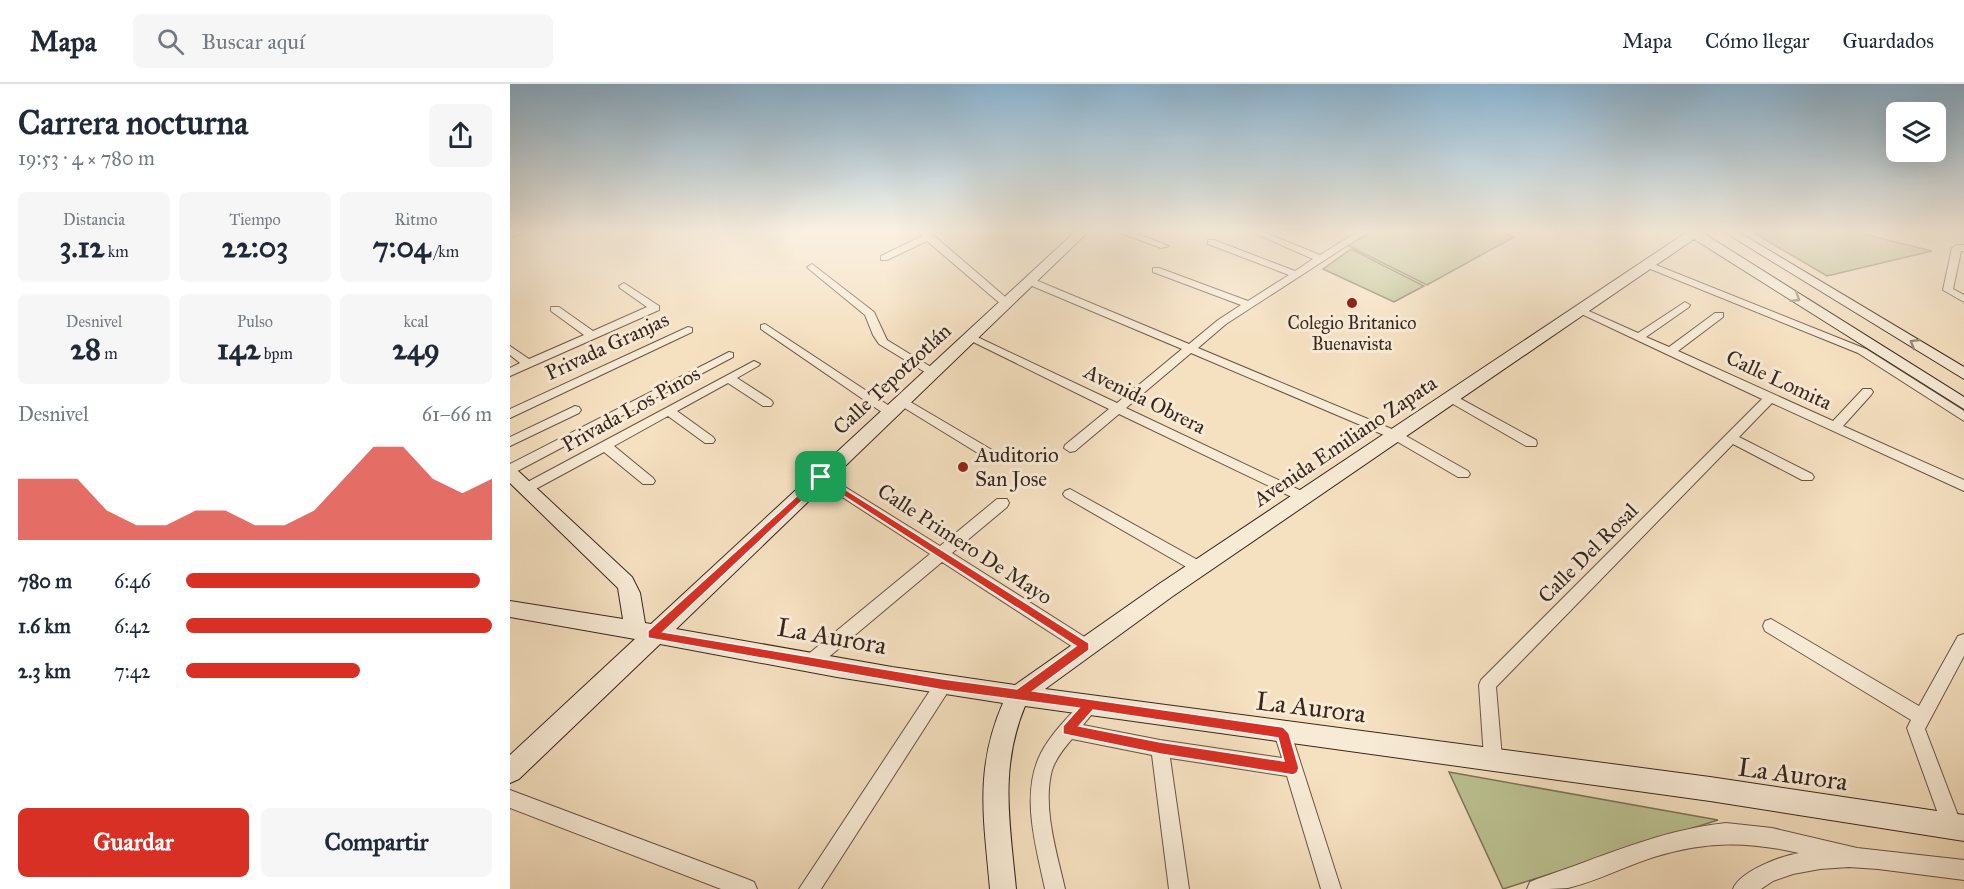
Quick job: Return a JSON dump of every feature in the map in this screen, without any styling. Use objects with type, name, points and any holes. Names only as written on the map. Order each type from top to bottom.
[{"type":"street","points":[[813,268],[870,314],[884,342],[932,372]]},
{"type":"street","points":[[964,268],[1006,303]]},
{"type":"street","name":"Calle Tepotzotlán","points":[[510,771],[644,632],[821,477],[1043,268]]},
{"type":"street","points":[[1278,268],[1295,274]]},
{"type":"street","points":[[1070,448],[1116,407],[1189,349],[1304,268]]},
{"type":"street","name":"Avenida Emiliano Zapata","points":[[1018,695],[1085,646],[1641,268]]},
{"type":"street","points":[[1655,268],[1862,351],[1964,417]]},
{"type":"street","points":[[1753,268],[1964,404]]},
{"type":"street","points":[[1789,268],[1964,374]]},
{"type":"street","points":[[1953,268],[1948,290],[1964,299]]},
{"type":"street","points":[[1156,270],[1249,305]]},
{"type":"street","points":[[1029,281],[1395,435],[1463,474]]},
{"type":"street","points":[[510,372],[655,308],[624,286]]},
{"type":"street","points":[[1639,337],[1684,305]]},
{"type":"street","points":[[555,309],[591,336]]},
{"type":"street","name":"Calle Lomita","points":[[1578,310],[1964,486]]},
{"type":"street","points":[[1671,351],[1719,315]]},
{"type":"street","points":[[765,327],[834,373],[849,388],[896,406],[999,460]]},
{"type":"street","name":"Privada Granjas","points":[[510,414],[688,330]]},
{"type":"street","name":"Avenida Obrera","points":[[969,338],[1303,497]]},
{"type":"street","points":[[510,349],[528,364]]},
{"type":"street","points":[[644,632],[625,583],[510,471],[729,355]]},
{"type":"street","name":"Privada Los Pinos","points":[[527,488],[754,364]]},
{"type":"street","points":[[729,378],[768,403]]},
{"type":"street","points":[[1835,427],[1867,392]]},
{"type":"street","points":[[1450,397],[1531,443]]},
{"type":"street","name":"Calle Del Rosal","points":[[1493,758],[1487,685],[1770,398]]},
{"type":"street","points":[[510,442],[575,410]]},
{"type":"street","points":[[668,410],[709,440]]},
{"type":"street","points":[[1732,438],[1807,477]]},
{"type":"street","points":[[604,445],[648,481]]},
{"type":"street","name":"Calle Primero De Mayo","points":[[821,477],[1085,646]]},
{"type":"street","points":[[1070,494],[1200,568]]},
{"type":"street","points":[[812,661],[1002,503]]},
{"type":"street","name":"La Aurora","points":[[510,609],[943,685],[1091,704],[1283,733],[1493,758],[1958,827]]},
{"type":"street","points":[[1771,626],[1922,717]]},
{"type":"street","points":[[1958,827],[1916,728],[1964,641]]},
{"type":"street","points":[[809,889],[943,685]]},
{"type":"street","points":[[1003,889],[994,789],[1002,733],[1018,695]]},
{"type":"street","points":[[1055,889],[1041,808],[1041,782],[1047,760],[1068,730],[1091,704]]},
{"type":"street","points":[[1068,730],[1160,748],[1293,768]]},
{"type":"street","points":[[1283,733],[1331,889]]},
{"type":"street","points":[[1160,748],[1179,889]]},
{"type":"street","points":[[510,799],[747,889]]},
{"type":"street","points":[[1544,888],[1685,838],[1729,832],[1792,842],[1854,856],[1964,870]]},
{"type":"street","points":[[1743,889],[1761,874],[1796,861],[1854,856]]},
{"type":"green space","points":[[1388,268],[1424,286],[1394,302],[1323,269]]},
{"type":"green space","points":[[1392,268],[1459,268],[1427,285]]},
{"type":"green space","points":[[1813,268],[1862,268],[1827,276]]},
{"type":"green space","points":[[1449,772],[1718,820],[1503,889]]},
{"type":"place","name":"Colegio Britanico Buenavista","points":[[1352,303]]},
{"type":"place","name":"Auditorio San Jose","points":[[963,467]]},
{"type":"route","points":[[821,477],[652,635],[943,685],[1018,695],[1091,704],[1283,733],[1293,768],[1160,748],[1068,730],[1091,704],[1018,695],[1085,646],[821,477]]}]
